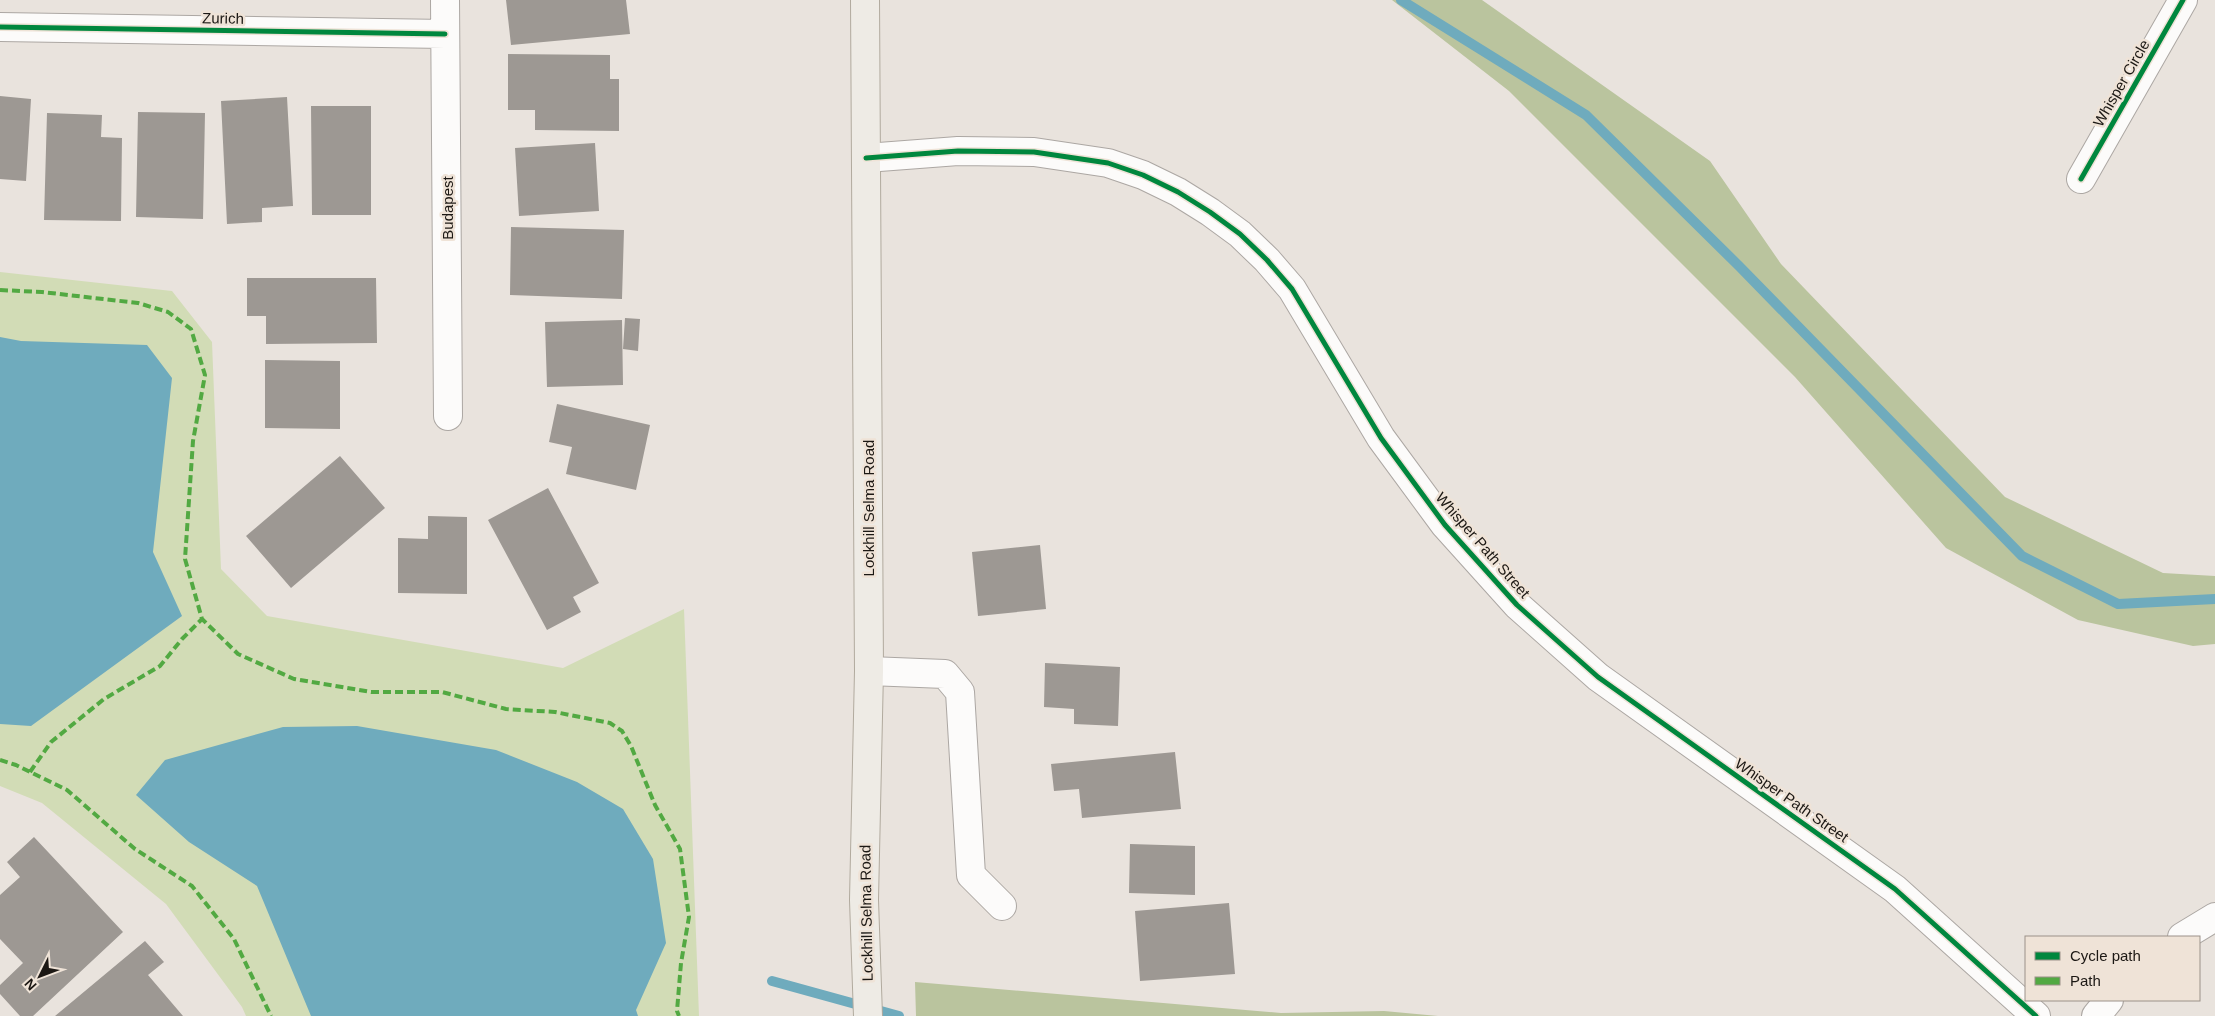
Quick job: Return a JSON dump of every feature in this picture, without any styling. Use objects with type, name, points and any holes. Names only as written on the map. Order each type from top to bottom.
[{"type":"main road","name":"Lockhill Selma Road","points":[[865,0],[869,671],[864,900],[868,1016]]},
{"type":"street","name":"Budapest","points":[[445,0],[448,416]]},
{"type":"street","name":"Whisper Circle","points":[[2081,179],[2183,0]]},
{"type":"street","name":"Zurich","points":[[0,27],[445,34]]},
{"type":"street","name":"Whisper Path Street","points":[[866,158],[958,151],[1034,152],[1108,163],[1143,175],[1178,192],[1210,212],[1240,234],[1267,260],[1292,289],[1381,438],[1445,525],[1517,605],[1598,677],[1895,889],[2036,1016]]},
{"type":"street","points":[[869,671],[945,674],[960,692],[971,875],[1002,906]]},
{"type":"street","points":[[2184,936],[2215,917]]},
{"type":"street","points":[[2096,1016],[2109,1001]]},
{"type":"green space","points":[[1392,0],[1482,0],[1710,161],[1781,264],[2005,497],[2163,573],[2215,576],[2215,644],[2193,646],[2078,620],[1946,548],[1795,377],[1509,91]]},
{"type":"green space","points":[[0,272],[172,291],[212,342],[221,569],[267,616],[563,668],[684,609],[699,1016],[246,1016],[242,1007],[166,904],[42,803],[0,786]]},
{"type":"green space","points":[[915,982],[1281,1013],[1384,1011],[1438,1016],[916,1016]]},
{"type":"water","points":[[0,337],[21,341],[147,345],[172,378],[153,552],[182,616],[31,726],[0,724]]},
{"type":"water","points":[[357,726],[496,750],[577,782],[623,809],[653,859],[666,943],[636,1010],[638,1016],[311,1016],[257,886],[189,842],[136,795],[165,760],[283,727]]},
{"type":"building","points":[[506,0],[626,0],[630,34],[511,45]]},
{"type":"building","points":[[508,54],[610,55],[610,79],[619,79],[619,131],[535,130],[535,110],[508,110]]},
{"type":"building","points":[[0,96],[31,99],[26,181],[0,179]]},
{"type":"building","points":[[287,97],[293,206],[262,208],[262,222],[227,224],[221,101]]},
{"type":"building","points":[[311,106],[371,106],[371,215],[312,215]]},
{"type":"building","points":[[138,112],[205,113],[203,219],[136,217]]},
{"type":"building","points":[[47,113],[102,115],[101,137],[122,138],[121,221],[44,220]]},
{"type":"building","points":[[595,143],[599,211],[519,216],[515,148]]},
{"type":"building","points":[[511,227],[624,230],[622,299],[510,295]]},
{"type":"building","points":[[247,278],[376,278],[377,343],[266,344],[266,316],[247,316]]},
{"type":"building","points":[[625,318],[640,319],[638,351],[623,349]]},
{"type":"building","points":[[622,320],[623,385],[547,387],[545,322]]},
{"type":"building","points":[[265,360],[340,361],[340,429],[265,428]]},
{"type":"building","points":[[557,404],[650,425],[636,490],[566,474],[572,447],[549,442]]},
{"type":"building","points":[[340,456],[385,508],[291,588],[246,536]]},
{"type":"building","points":[[548,488],[599,583],[573,597],[581,612],[547,630],[488,520]]},
{"type":"building","points":[[428,516],[467,517],[467,594],[398,593],[398,538],[428,539]]},
{"type":"building","points":[[1040,545],[1046,609],[978,616],[972,552]]},
{"type":"building","points":[[1045,663],[1120,667],[1118,726],[1074,724],[1074,709],[1044,707]]},
{"type":"building","points":[[1175,752],[1181,809],[1082,818],[1079,789],[1054,791],[1051,764]]},
{"type":"building","points":[[34,837],[123,932],[33,1016],[20,1016],[0,994],[0,985],[23,963],[0,939],[0,895],[20,877],[7,862]]},
{"type":"building","points":[[1130,844],[1195,846],[1195,895],[1129,893]]},
{"type":"building","points":[[1229,903],[1235,974],[1140,981],[1135,911]]},
{"type":"building","points":[[145,941],[164,962],[148,975],[183,1016],[55,1016]]},
{"type":"waterway","points":[[1401,0],[1586,115],[1739,266],[2022,556],[2118,604],[2215,599]]},
{"type":"waterway","points":[[772,981],[899,1016]]},
{"type":"marked path","points":[[0,290],[42,292],[138,303],[168,312],[191,329],[205,375],[193,441],[185,559],[202,619],[238,654],[294,679],[371,692],[442,692],[506,709],[555,712],[610,723],[622,731],[631,746],[655,805],[680,849],[689,917],[681,963],[677,1011],[679,1016]]},
{"type":"marked path","points":[[30,772],[51,742],[104,699],[160,666],[182,639],[202,619]]},
{"type":"marked path","points":[[0,760],[16,765],[67,790],[135,849],[192,886],[234,939],[271,1016]]},
{"type":"cycle path","points":[[2081,179],[2183,0]]},
{"type":"cycle path","points":[[0,27],[445,34]]},
{"type":"cycle path","points":[[866,158],[958,151],[1034,152],[1108,163],[1143,175],[1178,192],[1210,212],[1240,234],[1267,260],[1292,289],[1381,438],[1445,525],[1517,605],[1598,677],[1895,889],[2036,1016]]}]
